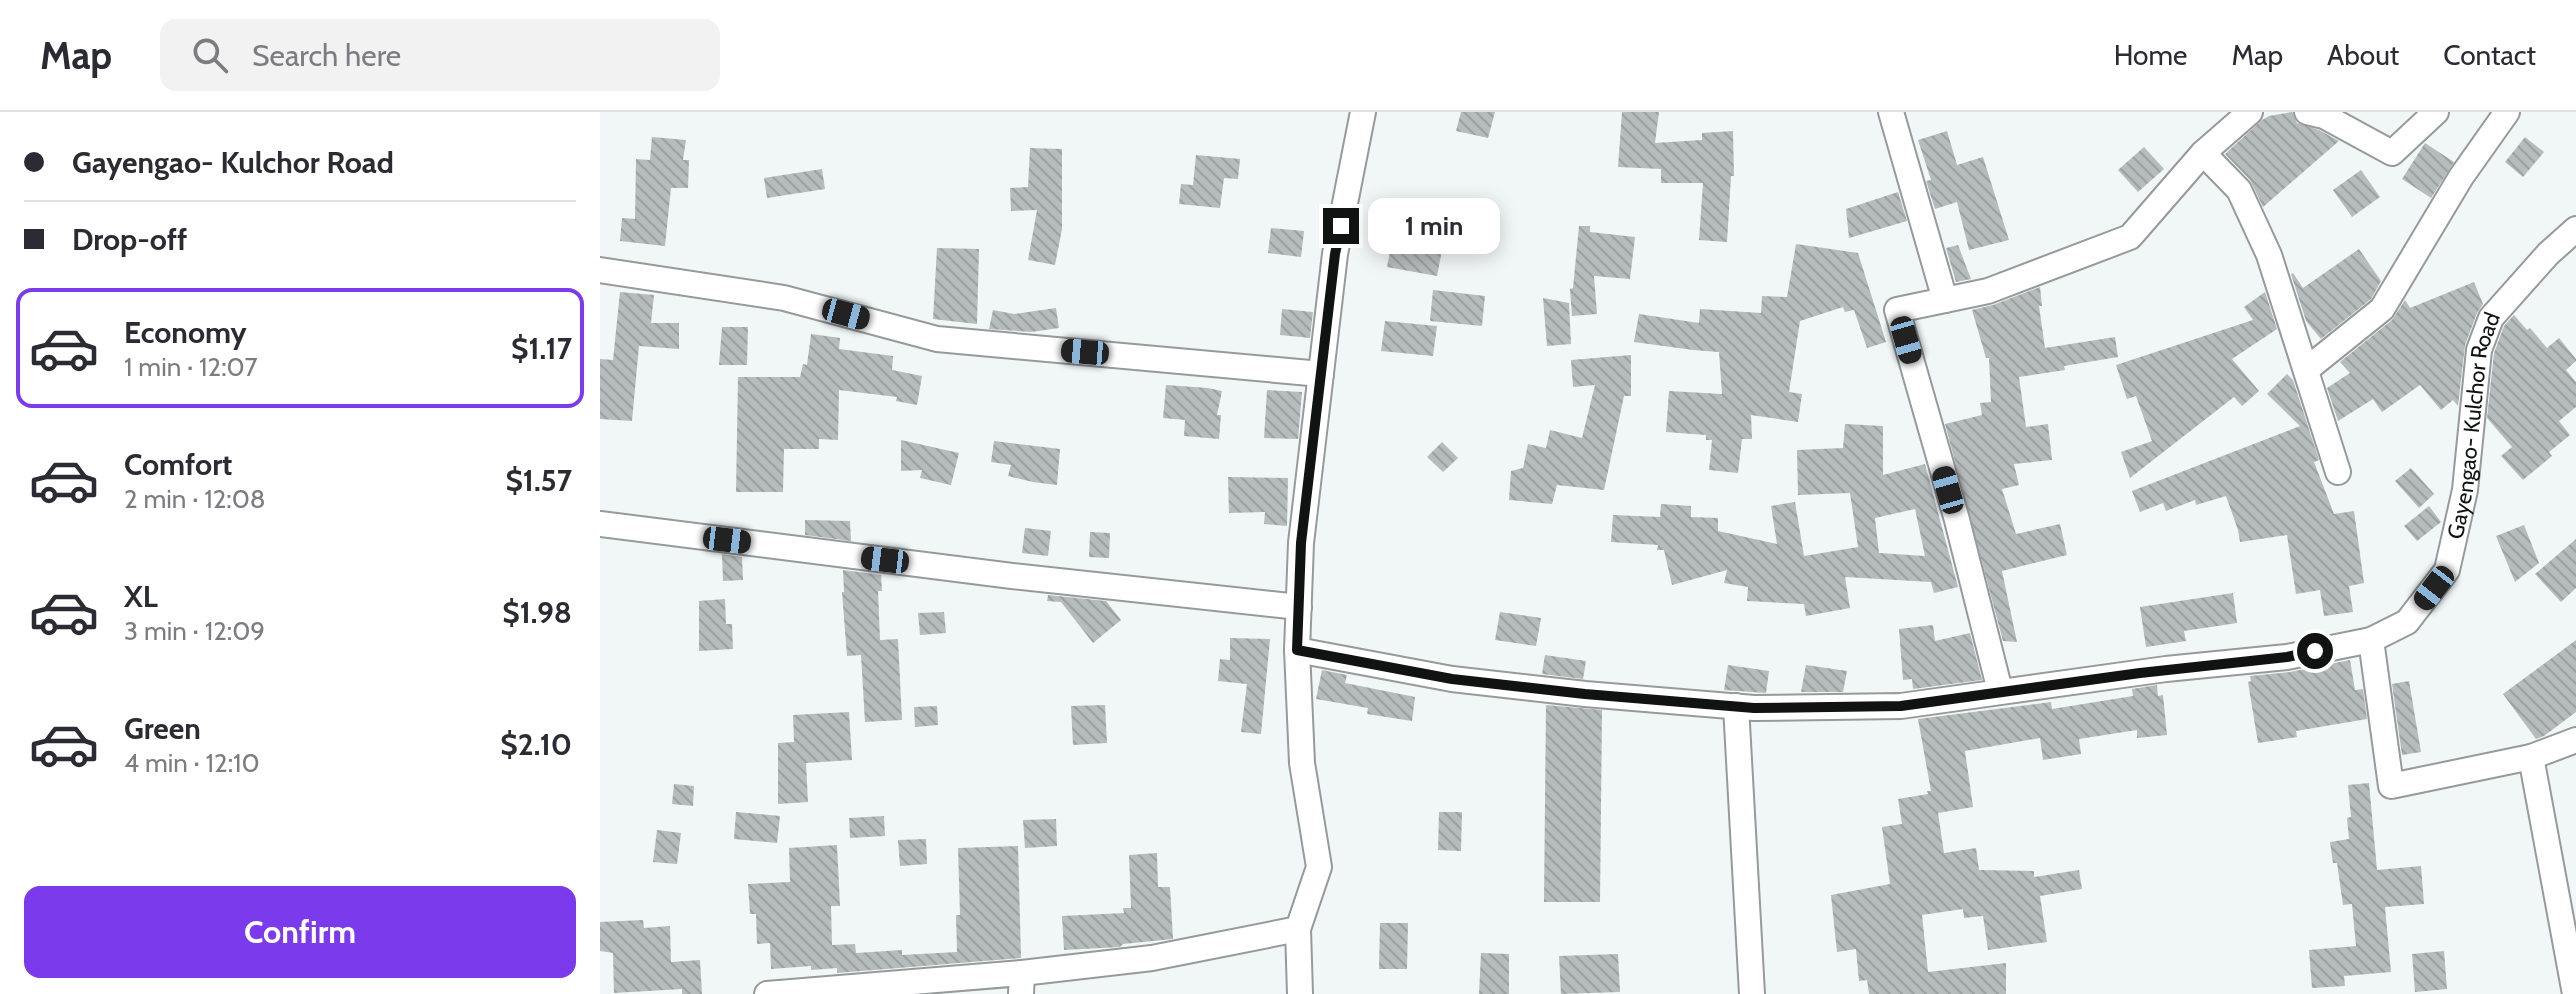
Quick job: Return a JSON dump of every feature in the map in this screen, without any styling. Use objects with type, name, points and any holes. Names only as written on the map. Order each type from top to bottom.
[{"type":"street","points":[[1300,994],[1298,929],[1319,867],[1302,763],[1297,650],[1301,543],[1335,254],[1363,112]]},
{"type":"street","points":[[1891,112],[1945,300]]},
{"type":"street","points":[[2000,691],[1957,520],[1897,310],[1988,291],[2130,237],[2203,153],[2250,112]]},
{"type":"street","points":[[2307,112],[2324,116],[2392,153],[2436,112]]},
{"type":"street","points":[[2306,370],[2382,309],[2461,177],[2507,112]]},
{"type":"street","points":[[2203,153],[2239,190],[2269,255],[2338,472]]},
{"type":"street","name":"Gayengao- Kulchor Road","points":[[1297,650],[1452,679],[1585,694],[1736,706],[1901,706],[2166,669],[2287,657],[2371,640],[2407,622],[2447,570],[2465,490],[2479,350],[2491,318],[2548,254],[2576,229]]},
{"type":"street","points":[[600,270],[784,298],[937,339],[1321,374]]},
{"type":"street","points":[[600,524],[1027,578],[1299,607]]},
{"type":"street","points":[[2371,640],[2391,786],[2531,757],[2576,740]]},
{"type":"street","points":[[1736,706],[1752,994]]},
{"type":"street","points":[[2531,757],[2575,994]]},
{"type":"street","points":[[767,994],[1022,984],[1298,929]]},
{"type":"building","points":[[1461,112],[1495,112],[1488,138],[1456,131]]},
{"type":"building","points":[[1622,112],[1659,112],[1655,143],[1702,140],[1702,133],[1733,131],[1734,176],[1731,176],[1727,242],[1699,240],[1703,183],[1661,183],[1661,169],[1618,167]]},
{"type":"building","points":[[2292,112],[2297,123],[2339,141],[2263,207],[2250,180],[2225,154],[2262,120]]},
{"type":"building","points":[[1947,131],[1957,165],[1983,157],[2009,240],[1969,250],[1957,202],[1935,209],[1926,181],[1931,180],[1918,140]]},
{"type":"building","points":[[652,137],[686,140],[683,160],[689,160],[688,188],[671,188],[665,246],[620,241],[622,218],[635,219],[636,159],[650,160]]},
{"type":"building","points":[[2525,137],[2544,152],[2523,177],[2505,162]]},
{"type":"building","points":[[2425,143],[2454,162],[2431,198],[2402,179]]},
{"type":"building","points":[[2144,147],[2164,169],[2138,192],[2118,170]]},
{"type":"building","points":[[1030,148],[1062,149],[1062,229],[1055,265],[1028,260],[1037,210],[1011,211],[1010,188],[1028,187]]},
{"type":"building","points":[[1196,155],[1240,159],[1238,179],[1224,178],[1220,208],[1179,204],[1181,184],[1193,185]]},
{"type":"building","points":[[822,169],[825,189],[767,198],[764,178]]},
{"type":"building","points":[[2361,170],[2380,197],[2352,217],[2333,190]]},
{"type":"building","points":[[1898,192],[1907,221],[1849,238],[1846,209]]},
{"type":"building","points":[[1579,226],[1590,226],[1590,232],[1635,237],[1630,279],[1594,276],[1597,314],[1572,316],[1570,289],[1573,288]]},
{"type":"building","points":[[1271,228],[1304,231],[1301,257],[1268,253]]},
{"type":"building","points":[[1394,230],[1444,240],[1437,276],[1387,267]]},
{"type":"building","points":[[1796,244],[1858,253],[1886,342],[1867,348],[1854,310],[1845,312],[1843,307],[1800,321],[1789,392],[1802,394],[1798,422],[1751,415],[1752,439],[1742,439],[1738,473],[1709,470],[1712,440],[1706,440],[1706,435],[1666,432],[1669,391],[1722,394],[1719,352],[1634,342],[1639,314],[1699,323],[1700,309],[1761,313],[1762,296],[1787,297]]},
{"type":"building","points":[[1958,245],[1971,279],[1956,282],[1946,248]]},
{"type":"building","points":[[937,248],[979,249],[977,324],[933,319]]},
{"type":"building","points":[[2359,249],[2381,281],[2371,299],[2321,339],[2306,321],[2291,274],[2303,288]]},
{"type":"building","points":[[2474,282],[2483,304],[2465,345],[2458,406],[2453,400],[2441,410],[2420,385],[2382,412],[2373,399],[2338,421],[2327,388],[2350,373],[2340,362],[2392,320],[2405,300],[2410,308]]},
{"type":"building","points":[[2040,287],[2042,306],[2039,306],[2045,348],[2115,337],[2118,357],[2019,377],[2026,427],[2048,424],[2052,460],[2014,464],[2019,485],[2002,489],[2016,534],[2060,524],[2067,555],[2002,571],[2017,642],[2003,641],[1945,424],[1982,415],[1980,403],[1991,402],[1989,358],[1986,358],[1972,310]]},
{"type":"building","points":[[1433,290],[1485,296],[1482,326],[1430,321]]},
{"type":"building","points":[[620,292],[654,295],[651,323],[679,323],[679,349],[639,346],[632,421],[600,419],[600,359],[613,360]]},
{"type":"building","points":[[2265,292],[2277,329],[2232,359],[2259,391],[2242,406],[2234,397],[2130,478],[2121,452],[2152,441],[2136,396],[2127,399],[2116,365],[2253,320],[2244,307]]},
{"type":"building","points":[[1543,298],[1569,303],[1571,344],[1547,346]]},
{"type":"building","points":[[1056,308],[1059,328],[1031,332],[989,329],[993,310],[1014,314]]},
{"type":"building","points":[[1282,309],[1313,312],[1310,338],[1280,335]]},
{"type":"building","points":[[2514,315],[2547,348],[2559,338],[2576,359],[2566,370],[2576,382],[2576,407],[2559,421],[2570,435],[2549,452],[2552,456],[2523,480],[2501,456],[2512,447],[2487,418],[2494,353],[2504,326]]},
{"type":"building","points":[[1385,321],[1437,326],[1433,356],[1381,351]]},
{"type":"building","points":[[722,327],[748,327],[747,365],[719,365]]},
{"type":"building","points":[[811,334],[840,338],[839,349],[893,356],[892,370],[922,376],[917,405],[896,401],[897,397],[839,390],[838,440],[819,439],[819,449],[784,449],[783,492],[736,492],[738,377],[800,377],[803,364],[807,365]]},
{"type":"building","points":[[1631,355],[1631,396],[1624,396],[1604,490],[1557,485],[1552,504],[1509,500],[1511,471],[1523,468],[1528,444],[1546,448],[1550,430],[1582,438],[1595,385],[1573,387],[1571,360]]},
{"type":"building","points":[[2287,374],[2293,380],[2319,460],[2314,462],[2334,514],[2354,511],[2364,583],[2349,586],[2353,612],[2324,616],[2320,590],[2296,594],[2287,535],[2240,542],[2226,496],[2196,505],[2195,500],[2166,511],[2163,503],[2140,512],[2132,491],[2300,426],[2267,394]]},
{"type":"building","points":[[1166,385],[1222,391],[1217,415],[1221,415],[1219,439],[1184,436],[1185,420],[1163,418]]},
{"type":"building","points":[[1267,390],[1302,392],[1298,439],[1264,438]]},
{"type":"building","points":[[1845,424],[1883,426],[1883,475],[1925,464],[1958,587],[1934,593],[1931,582],[1845,577],[1850,608],[1806,616],[1804,604],[1747,601],[1748,587],[1724,583],[1727,570],[1672,585],[1664,550],[1657,550],[1658,545],[1611,542],[1613,515],[1660,517],[1661,504],[1691,506],[1691,517],[1718,518],[1718,531],[1777,544],[1771,506],[1795,502],[1804,556],[1858,547],[1850,493],[1798,495],[1797,450],[1843,448]],"holes":[[[1915,509],[1925,556],[1879,553],[1875,518]]]},
{"type":"building","points":[[901,440],[959,453],[951,485],[920,478],[922,470],[901,471]]},
{"type":"building","points":[[994,441],[1060,449],[1057,485],[1008,476],[1011,465],[991,462]]},
{"type":"building","points":[[1442,442],[1458,458],[1443,472],[1427,457]]},
{"type":"building","points":[[2411,468],[2434,494],[2419,508],[2395,481]]},
{"type":"building","points":[[1228,477],[1288,478],[1287,526],[1264,524],[1265,512],[1229,513]]},
{"type":"building","points":[[2429,506],[2441,522],[2417,541],[2404,526]]},
{"type":"building","points":[[805,520],[850,521],[851,541],[805,535]]},
{"type":"building","points":[[2524,525],[2539,563],[2515,582],[2496,536]]},
{"type":"building","points":[[1025,528],[1051,531],[1048,556],[1022,553]]},
{"type":"building","points":[[1090,532],[1110,533],[1109,558],[1089,557]]},
{"type":"building","points":[[2576,539],[2576,588],[2561,602],[2535,574]]},
{"type":"building","points":[[722,554],[742,557],[743,580],[723,581]]},
{"type":"building","points":[[843,570],[881,575],[882,591],[878,591],[880,640],[898,639],[902,720],[865,722],[861,655],[847,656]]},
{"type":"building","points":[[2233,593],[2237,623],[2184,631],[2186,641],[2146,647],[2140,607]]},
{"type":"building","points":[[1048,595],[1106,601],[1121,620],[1093,643],[1061,602],[1047,601]]},
{"type":"building","points":[[725,599],[726,624],[732,624],[733,649],[699,651],[699,601]]},
{"type":"building","points":[[944,612],[946,633],[920,635],[918,613]]},
{"type":"building","points":[[1500,612],[1541,618],[1536,646],[1495,640]]},
{"type":"building","points":[[1933,625],[1935,641],[1970,633],[1982,680],[1913,689],[1912,679],[1903,680],[1899,629]]},
{"type":"building","points":[[1230,638],[1270,639],[1261,734],[1241,732],[1247,684],[1218,681],[1220,659],[1230,660]]},
{"type":"building","points":[[2576,640],[2576,712],[2536,739],[2503,694]]},
{"type":"building","points":[[1545,655],[1586,661],[1583,679],[1542,674]]},
{"type":"building","points":[[2350,660],[2355,690],[2363,689],[2367,719],[2296,731],[2297,737],[2258,743],[2248,682],[2251,681],[2250,676]]},
{"type":"building","points":[[1728,665],[1769,671],[1766,693],[1724,690]]},
{"type":"building","points":[[1806,665],[1847,671],[1843,692],[1801,692]]},
{"type":"building","points":[[1322,670],[1347,675],[1345,683],[1415,697],[1412,721],[1367,714],[1368,708],[1316,699]]},
{"type":"building","points":[[2409,681],[2421,752],[2402,755],[2392,684]]},
{"type":"building","points":[[2157,685],[2158,696],[2163,695],[2167,735],[2137,738],[2137,730],[2079,739],[2081,754],[2043,760],[2040,738],[1965,751],[1973,807],[1938,813],[1944,853],[1976,848],[1979,870],[2034,871],[2034,877],[2079,870],[2082,889],[2040,896],[2047,942],[1988,950],[1983,916],[1964,918],[1963,909],[1922,915],[1928,972],[2006,963],[2006,994],[1869,994],[1867,980],[1859,981],[1856,949],[1837,952],[1831,895],[1890,884],[1882,827],[1902,824],[1898,799],[1931,791],[1918,719],[2051,702],[2052,709],[2133,696],[2132,689]]},
{"type":"building","points":[[1105,705],[1107,743],[1073,745],[1071,706]]},
{"type":"building","points":[[1546,705],[1602,710],[1600,902],[1544,902]]},
{"type":"building","points":[[937,706],[938,725],[915,727],[914,707]]},
{"type":"building","points":[[849,712],[852,760],[806,763],[808,802],[778,804],[778,743],[794,742],[793,715]]},
{"type":"building","points":[[2369,783],[2377,870],[2421,866],[2424,904],[2385,907],[2391,972],[2344,976],[2345,986],[2312,988],[2309,950],[2356,946],[2352,904],[2343,905],[2337,863],[2333,863],[2330,842],[2349,839],[2347,818],[2351,817],[2348,785]]},
{"type":"building","points":[[674,784],[694,786],[693,806],[672,804]]},
{"type":"building","points":[[736,812],[780,816],[777,843],[734,839]]},
{"type":"building","points":[[1439,812],[1462,812],[1461,851],[1438,850]]},
{"type":"building","points":[[884,816],[885,836],[850,838],[849,818]]},
{"type":"building","points":[[1056,819],[1057,846],[1025,848],[1023,820]]},
{"type":"building","points":[[657,830],[681,833],[677,864],[653,862]]},
{"type":"building","points":[[926,839],[927,864],[900,866],[898,840]]},
{"type":"building","points":[[837,845],[840,906],[831,906],[832,945],[855,944],[856,953],[902,950],[902,955],[957,952],[956,915],[960,915],[958,848],[1018,846],[1021,958],[837,973],[837,968],[811,970],[811,966],[771,969],[770,943],[757,944],[756,914],[750,914],[748,884],[790,882],[789,848]]},
{"type":"building","points":[[1157,853],[1158,887],[1170,887],[1173,939],[1123,944],[1120,947],[1064,950],[1062,916],[1124,913],[1123,908],[1131,908],[1129,855]]},
{"type":"building","points":[[643,920],[644,928],[670,926],[671,962],[700,960],[702,994],[682,994],[682,989],[614,993],[613,953],[600,951],[600,922]]},
{"type":"building","points":[[1380,923],[1408,923],[1407,969],[1379,969]]},
{"type":"building","points":[[2444,951],[2447,989],[2415,992],[2412,954]]},
{"type":"building","points":[[1481,953],[1509,954],[1509,994],[1479,994]]},
{"type":"building","points":[[1618,954],[1620,992],[1561,994],[1559,956]]},
{"type":"route","points":[[1341,226],[1335,254],[1301,543],[1297,650],[1452,679],[1754,708],[1901,706],[2315,651]]}]
